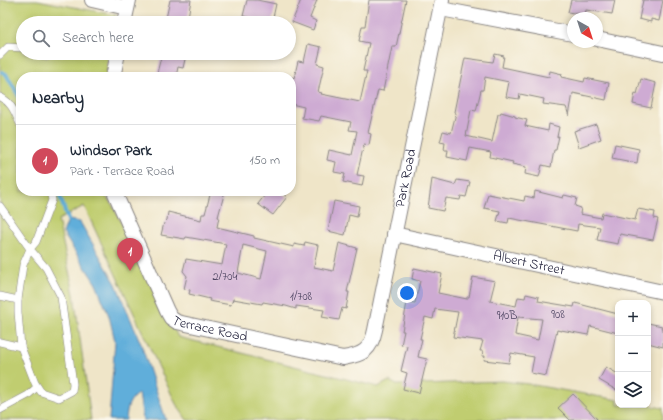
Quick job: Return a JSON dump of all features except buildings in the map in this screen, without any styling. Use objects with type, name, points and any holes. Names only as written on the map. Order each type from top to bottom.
[{"type":"street","points":[[92,0],[128,4],[125,16]]},
{"type":"street","points":[[442,4],[567,33]]},
{"type":"street","name":"Park Road","points":[[362,353],[369,348],[373,340],[442,4]]},
{"type":"street","points":[[603,40],[663,53]]},
{"type":"street","points":[[114,72],[117,60]]},
{"type":"street","name":"Terrace Road","points":[[116,196],[167,311],[171,318],[177,322],[343,358],[362,353]]},
{"type":"street","name":"Albert Street","points":[[394,234],[663,292]]},
{"type":"lane","points":[[0,55],[8,47],[16,48]]},
{"type":"lane","points":[[0,97],[11,104],[16,115]]},
{"type":"lane","points":[[0,206],[30,249],[46,268],[61,297],[73,384],[72,391],[59,398],[40,392],[37,387],[21,347],[18,300],[24,265],[30,249],[36,242],[52,200],[51,196]]},
{"type":"lane","points":[[0,296],[18,300]]},
{"type":"lane","points":[[0,342],[21,347]]},
{"type":"lane","points":[[0,410],[28,395],[37,387]]},
{"type":"green space","points":[[0,0],[37,0],[116,15],[16,16],[16,60],[108,60],[107,72],[16,72],[16,196],[106,196],[113,206],[178,337],[378,387],[389,381],[397,385],[502,381],[528,384],[615,399],[615,408],[651,408],[651,406],[663,408],[663,420],[187,420],[176,404],[84,206],[58,220],[74,294],[91,420],[0,420]]},
{"type":"water","points":[[68,220],[80,222],[116,284],[141,344],[166,420],[143,420],[139,393],[130,401],[126,420],[109,420],[115,341],[109,316],[96,284],[63,233]]},
{"type":"waterway","points":[[2,72],[6,74],[16,91]]},
{"type":"waterway","points":[[60,196],[68,220]]},
{"type":"place","name":"Windsor Park","points":[[130,271]]}]
